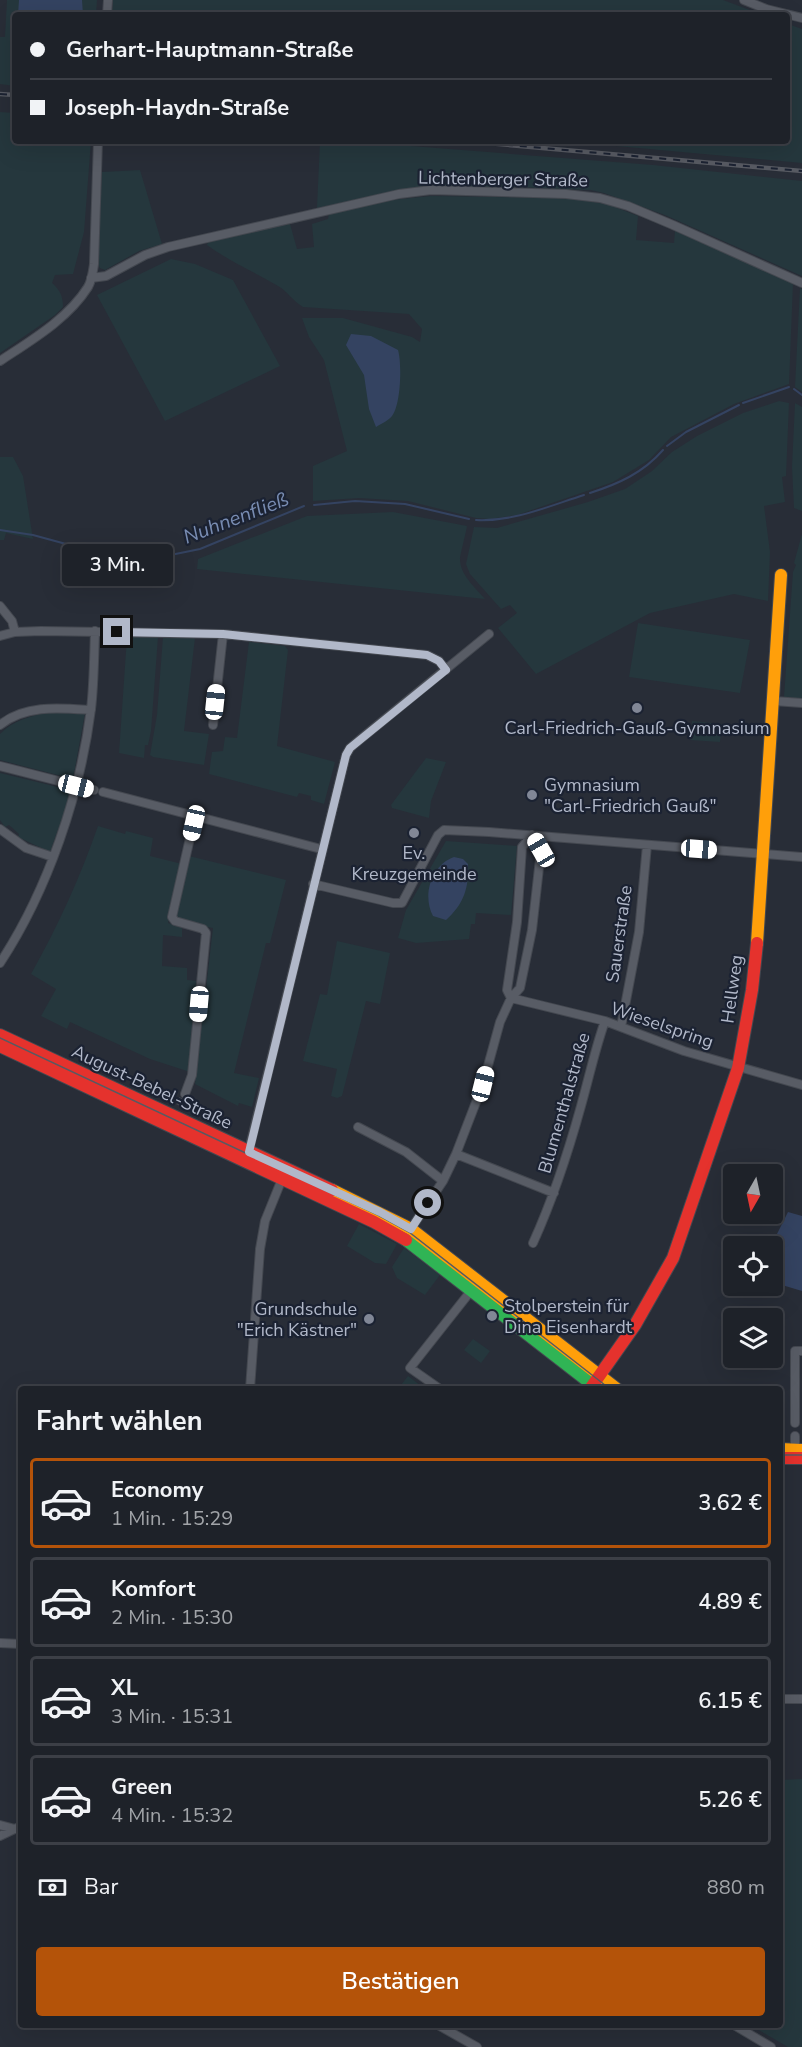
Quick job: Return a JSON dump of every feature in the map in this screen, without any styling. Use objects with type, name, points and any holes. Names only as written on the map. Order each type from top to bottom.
[{"type":"street","points":[[744,0],[778,12]]},
{"type":"street","points":[[0,360],[57,321],[83,293],[91,278],[94,264],[98,144]]},
{"type":"street","name":"Lichtenberger Straße","points":[[91,278],[106,276],[145,255],[203,238],[399,194],[431,190],[566,194],[600,198],[628,206],[802,283]]},
{"type":"street","name":"Hellweg","points":[[595,1385],[649,1304],[673,1258],[738,1068],[753,984],[781,575]]},
{"type":"street","points":[[0,606],[12,621],[15,632]]},
{"type":"street","points":[[0,963],[29,912],[53,857],[76,786],[91,710],[95,631]]},
{"type":"street","points":[[0,636],[15,632],[95,631],[223,634],[427,655],[439,661],[446,670]]},
{"type":"street","points":[[213,725],[223,634]]},
{"type":"street","points":[[247,1157],[343,762],[350,748],[489,634]]},
{"type":"street","points":[[774,701],[802,703]]},
{"type":"street","points":[[0,725],[28,711],[60,707],[91,710]]},
{"type":"street","points":[[0,766],[321,849]]},
{"type":"street","points":[[185,1094],[192,1075],[206,933],[203,929],[175,921],[172,917],[195,816]]},
{"type":"street","points":[[0,829],[26,848],[53,857]]},
{"type":"street","points":[[313,884],[393,903],[402,903],[438,835],[444,830],[802,857]]},
{"type":"street","points":[[511,998],[507,990],[517,922],[522,848],[532,835]]},
{"type":"street","points":[[408,1234],[443,1181],[456,1154],[483,1084],[495,1037],[511,998],[520,988],[534,918],[541,850],[532,835]]},
{"type":"street","name":"Sauerstraße","points":[[621,1027],[639,932],[647,845]]},
{"type":"street","name":"Wieselspring","points":[[511,998],[605,1021],[684,1051],[738,1068],[802,1084]]},
{"type":"street","name":"Blumenthalstraße","points":[[533,1243],[554,1193],[605,1021]]},
{"type":"street","name":"August-Bebel-Straße","points":[[0,1035],[175,1116],[247,1157],[374,1222],[408,1234],[595,1385]]},
{"type":"street","name":"August-Bebel-Straße","points":[[0,1046],[175,1116]]},
{"type":"street","points":[[358,1127],[406,1152],[443,1181]]},
{"type":"street","name":"Blumenthalstraße","points":[[456,1154],[554,1193]]},
{"type":"street","points":[[250,1386],[260,1249],[265,1221],[284,1174]]},
{"type":"street","points":[[436,1386],[410,1368],[474,1286]]},
{"type":"street","points":[[795,1423],[799,1351]]},
{"type":"street","points":[[795,1436],[798,1454]]},
{"type":"street","points":[[783,1450],[798,1454]]},
{"type":"street","points":[[783,1457],[798,1454]]},
{"type":"street","points":[[0,1642],[18,1644]]},
{"type":"street","points":[[783,1699],[802,1699]]},
{"type":"street","points":[[0,1825],[18,1827]]},
{"type":"street","points":[[0,1836],[18,1827]]},
{"type":"street","points":[[443,2028],[477,2047]]},
{"type":"street","points":[[739,2028],[771,2047]]},
{"type":"shaded area","points":[[7,0],[97,0],[96,12],[12,12],[12,86],[0,84],[0,37],[5,37]]},
{"type":"shaded area","points":[[113,0],[723,0],[755,12],[112,12]]},
{"type":"shaded area","points":[[790,25],[802,29],[802,163],[595,144],[790,144]]},
{"type":"shaded area","points":[[0,112],[12,113],[12,144],[91,144],[84,232],[73,274],[55,275],[52,283],[60,294],[63,307],[0,353]]},
{"type":"shaded area","points":[[320,144],[385,144],[653,165],[802,181],[802,276],[665,215],[591,190],[519,187],[410,188],[317,208]]},
{"type":"shaded area","points":[[140,170],[162,244],[139,251],[105,270],[100,268],[98,263],[102,172]]},
{"type":"shaded area","points":[[431,196],[565,198],[607,204],[638,216],[636,240],[674,243],[675,231],[793,283],[789,384],[734,404],[671,437],[649,460],[613,482],[517,515],[490,519],[476,518],[408,501],[359,498],[313,501],[313,466],[347,451],[324,360],[309,337],[302,318],[343,318],[412,337],[420,342],[422,329],[409,314],[303,307],[281,288],[207,245],[208,241],[290,224],[297,249],[314,247],[312,224],[328,219],[329,214],[391,200]]},
{"type":"shaded area","points":[[171,259],[195,264],[233,280],[280,366],[165,421],[97,295]]},
{"type":"shaded area","points":[[800,288],[802,289],[802,392],[795,387]]},
{"type":"shaded area","points":[[779,401],[789,403],[786,476],[782,477],[785,502],[764,506],[770,552],[768,601],[734,594],[650,613],[536,674],[498,628],[517,613],[510,605],[501,609],[470,574],[466,564],[474,527],[497,528],[625,489],[652,471],[672,452],[697,436],[743,413]]},
{"type":"shaded area","points":[[795,403],[802,407],[802,511],[794,508],[792,467]]},
{"type":"shaded area","points":[[0,457],[13,457],[23,476],[33,539],[6,533],[4,540],[0,540]]},
{"type":"shaded area","points":[[393,512],[467,526],[460,557],[462,570],[485,599],[197,569],[198,559],[307,516]]},
{"type":"shaded area","points":[[802,534],[802,699],[784,697],[793,572]]},
{"type":"shaded area","points":[[638,623],[750,640],[740,693],[629,677]]},
{"type":"shaded area","points":[[127,637],[158,637],[151,731],[148,745],[145,745],[144,758],[119,753]]},
{"type":"shaded area","points":[[163,637],[195,638],[184,731],[209,734],[204,765],[150,755],[157,715]]},
{"type":"shaded area","points":[[249,642],[285,646],[288,650],[277,746],[335,762],[324,804],[311,800],[311,796],[299,793],[297,797],[209,774],[212,752],[223,751],[225,737],[237,738]]},
{"type":"shaded area","points":[[49,712],[85,713],[73,779],[0,760],[0,734],[5,729],[29,717]]},
{"type":"shaded area","points":[[692,721],[722,724],[720,742],[690,740]]},
{"type":"shaded area","points":[[426,758],[446,762],[431,801],[429,818],[392,808],[391,805]]},
{"type":"shaded area","points":[[0,773],[70,790],[50,852],[18,837],[19,834],[9,825],[5,827],[0,820]]},
{"type":"shaded area","points":[[98,826],[125,834],[126,831],[153,838],[150,856],[182,864],[168,923],[182,928],[182,937],[163,935],[162,966],[187,968],[187,980],[198,981],[190,1072],[150,1059],[70,1022],[67,1029],[41,1016],[56,989],[31,974],[68,902]]},
{"type":"shaded area","points":[[446,841],[517,846],[511,915],[476,913],[475,924],[471,924],[469,939],[416,943],[398,938],[406,910]]},
{"type":"shaded area","points":[[189,856],[286,880],[270,943],[266,943],[234,1073],[259,1078],[252,1107],[239,1103],[238,1106],[195,1084],[213,928],[177,921],[174,916]]},
{"type":"shaded area","points":[[337,941],[390,953],[380,1004],[366,1001],[342,1096],[337,1098],[331,1096],[337,1069],[303,1061],[320,994],[327,995]]},
{"type":"shaded area","points":[[359,1224],[397,1244],[386,1264],[375,1263],[347,1246]]},
{"type":"shaded area","points":[[404,1248],[440,1275],[425,1295],[397,1278],[392,1267]]},
{"type":"shaded area","points":[[473,1339],[490,1351],[481,1363],[464,1350]]},
{"type":"shaded area","points":[[408,1376],[421,1386],[400,1386]]},
{"type":"shaded area","points":[[802,1779],[802,2047],[788,2047],[755,2028],[783,2028],[783,1780]]},
{"type":"water","points":[[19,0],[82,0],[83,12],[18,12]]},
{"type":"water","points":[[351,334],[371,336],[398,350],[400,374],[395,411],[392,416],[376,427],[369,409],[364,375],[346,345]]},
{"type":"water","points":[[454,857],[463,859],[468,864],[468,881],[461,902],[446,920],[433,916],[428,899],[429,891],[434,874],[439,867]]},
{"type":"water","points":[[788,1212],[802,1216],[802,1291],[783,1285],[783,1236],[776,1236]]},
{"type":"waterway","name":"Nuhnenfließ","points":[[743,403],[789,387]]},
{"type":"waterway","name":"Nuhnenfließ","points":[[794,389],[802,395]]},
{"type":"waterway","name":"Nuhnenfließ","points":[[667,446],[686,432],[739,405]]},
{"type":"waterway","name":"Nuhnenfließ","points":[[590,493],[630,477],[663,450]]},
{"type":"waterway","name":"Nuhnenfließ","points":[[476,520],[517,516],[584,495]]},
{"type":"waterway","name":"Nuhnenfließ","points":[[314,505],[355,501],[405,504],[469,519]]},
{"type":"waterway","name":"Nuhnenfließ","points":[[0,530],[33,535],[99,553],[151,559],[200,549],[304,506]]},
{"type":"tunnel","points":[[180,1106],[185,1094]]},
{"type":"tram line","points":[[0,1038],[378,1215],[409,1232],[606,1386]]},
{"type":"tram line","points":[[783,1455],[802,1455]]},
{"type":"railway","points":[[0,94],[12,95]]},
{"type":"railway","points":[[498,144],[802,171]]},
{"type":"traffic: fast","points":[[406,1240],[594,1386]]},
{"type":"traffic: slow","points":[[757,943],[781,575]]},
{"type":"traffic: slow","points":[[332,1190],[411,1229],[613,1386]]},
{"type":"traffic: slow","points":[[783,1449],[802,1450]]},
{"type":"traffic: jam","points":[[592,1386],[635,1325],[673,1258],[738,1068],[752,990],[757,943]]},
{"type":"traffic: jam","points":[[0,1035],[332,1190]]},
{"type":"traffic: jam","points":[[0,1046],[374,1222],[406,1240]]},
{"type":"traffic: jam","points":[[783,1458],[802,1458]]},
{"type":"place","name":"Carl-Friedrich-Gauß-Gymnasium","points":[[637,708]]},
{"type":"place","name":"Gymnasium \"Carl-Friedrich Gauß\"","points":[[532,795]]},
{"type":"place","name":"Ev. Kreuzgemeinde","points":[[414,833]]},
{"type":"place","name":"Stolperstein für Dina Eisenhardt","points":[[492,1316]]},
{"type":"place","name":"Grundschule \"Erich Kästner\"","points":[[369,1319]]},
{"type":"route","points":[[117,632],[223,634],[427,655],[439,661],[446,670],[350,748],[343,762],[249,1152],[380,1212],[411,1229],[428,1203]]}]
